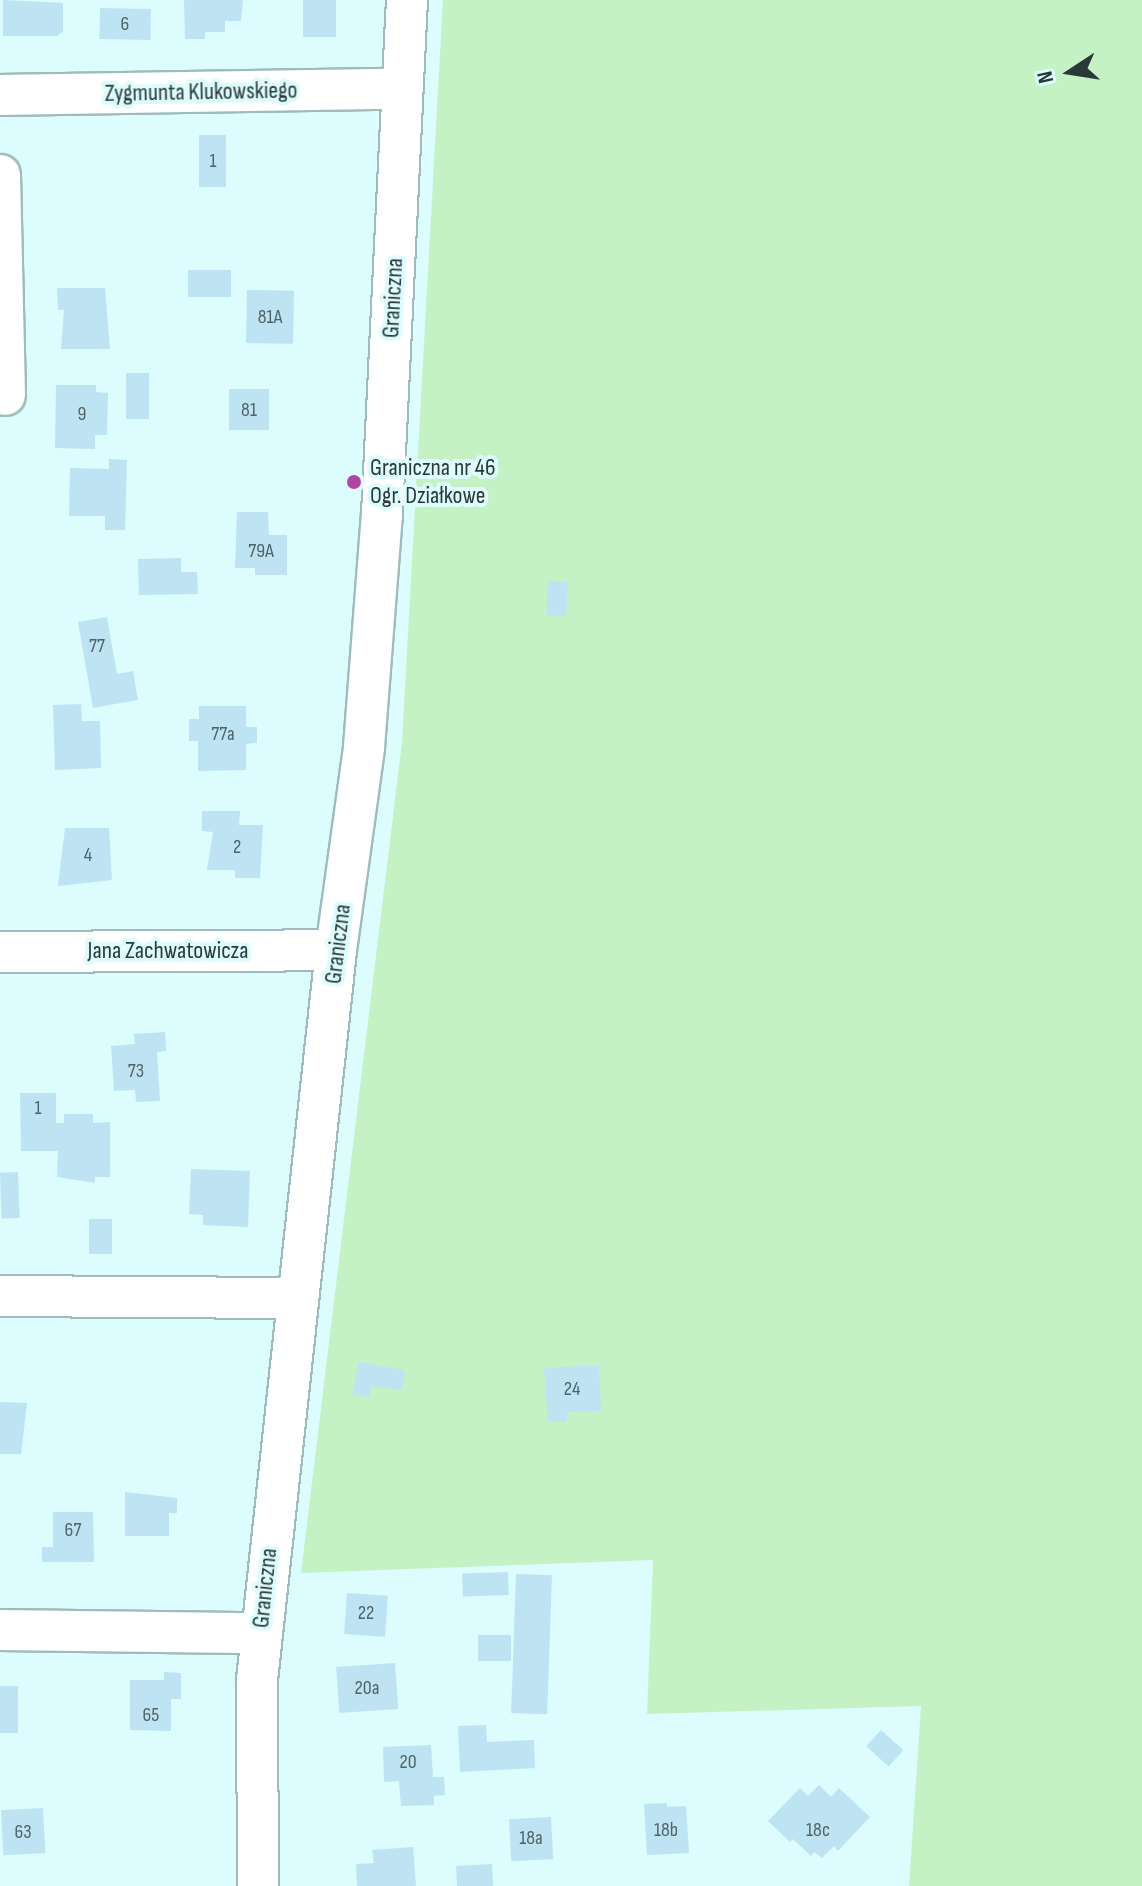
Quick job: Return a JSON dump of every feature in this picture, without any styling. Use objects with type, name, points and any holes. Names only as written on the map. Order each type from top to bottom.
[{"type":"street","name":"Graniczna","points":[[258,1886],[254,1727],[260,1633],[336,950],[364,747],[382,514],[407,0]]},
{"type":"street","name":"Zygmunta Klukowskiego","points":[[0,95],[402,89]]},
{"type":"street","points":[[0,175],[5,395]]},
{"type":"street","name":"Jana Zachwatowicza","points":[[0,952],[336,950]]},
{"type":"street","points":[[0,1296],[297,1298]]},
{"type":"street","points":[[0,1630],[260,1633]]},
{"type":"green space","points":[[443,0],[1142,0],[1142,1886],[909,1886],[921,1706],[647,1714],[653,1560],[301,1573],[402,742]]},
{"type":"building","points":[[3,0],[63,3],[63,31],[57,36],[3,36]]},
{"type":"building","points":[[184,0],[243,0],[241,21],[225,21],[225,32],[205,32],[205,39],[185,39]]},
{"type":"building","points":[[303,0],[336,0],[336,37],[303,37]]},
{"type":"building","points":[[100,8],[151,9],[150,40],[99,39]]},
{"type":"building","points":[[199,135],[226,135],[226,187],[199,187]]},
{"type":"building","points":[[188,270],[231,270],[231,297],[188,297]]},
{"type":"building","points":[[57,288],[105,288],[110,349],[61,349],[64,310],[58,310]]},
{"type":"building","points":[[247,290],[294,291],[293,344],[246,343]]},
{"type":"building","points":[[126,373],[149,373],[149,419],[126,419]]},
{"type":"building","points":[[56,385],[96,385],[96,392],[108,393],[107,435],[95,435],[95,449],[55,448]]},
{"type":"building","points":[[229,389],[269,389],[269,430],[229,430]]},
{"type":"building","points":[[109,459],[127,460],[125,530],[105,530],[105,516],[69,516],[70,468],[109,469]]},
{"type":"building","points":[[237,512],[268,512],[269,535],[287,535],[287,575],[255,575],[255,568],[235,568]]},
{"type":"building","points":[[181,558],[181,572],[197,572],[198,594],[139,595],[138,559]]},
{"type":"building","points":[[548,581],[568,582],[566,616],[546,615]]},
{"type":"building","points":[[107,617],[117,674],[133,671],[138,700],[93,708],[78,622]]},
{"type":"building","points":[[81,704],[82,721],[100,721],[101,768],[55,770],[53,705]]},
{"type":"building","points":[[199,706],[246,706],[246,727],[257,727],[257,743],[246,744],[246,770],[198,771],[198,741],[189,741],[189,719],[199,719]]},
{"type":"building","points":[[202,811],[240,811],[239,825],[263,825],[260,878],[235,878],[235,870],[207,870],[213,832],[202,831]]},
{"type":"building","points":[[65,828],[109,828],[112,880],[58,886]]},
{"type":"building","points":[[165,1032],[166,1051],[157,1052],[160,1101],[136,1102],[135,1090],[114,1091],[111,1046],[135,1044],[134,1034]]},
{"type":"building","points":[[20,1093],[56,1093],[56,1123],[64,1123],[64,1114],[93,1114],[93,1123],[110,1122],[110,1177],[95,1177],[95,1183],[57,1177],[58,1151],[21,1151]]},
{"type":"building","points":[[191,1169],[250,1171],[248,1227],[203,1225],[203,1215],[189,1214]]},
{"type":"building","points":[[18,1172],[20,1218],[2,1219],[0,1173]]},
{"type":"building","points":[[89,1219],[112,1219],[112,1254],[89,1254]]},
{"type":"building","points":[[358,1362],[405,1370],[402,1390],[371,1386],[370,1397],[353,1395]]},
{"type":"building","points":[[599,1365],[601,1411],[567,1412],[567,1421],[548,1422],[544,1368]]},
{"type":"building","points":[[0,1402],[27,1403],[21,1454],[0,1454]]},
{"type":"building","points":[[125,1492],[177,1498],[177,1513],[169,1513],[169,1536],[125,1536]]},
{"type":"building","points":[[53,1512],[93,1512],[94,1562],[42,1562],[42,1547],[53,1547]]},
{"type":"building","points":[[508,1572],[509,1595],[463,1597],[462,1574]]},
{"type":"building","points":[[516,1574],[552,1575],[547,1714],[511,1713]]},
{"type":"building","points":[[347,1593],[388,1596],[385,1637],[344,1634]]},
{"type":"building","points":[[478,1635],[511,1635],[511,1661],[478,1661]]},
{"type":"building","points":[[395,1663],[398,1709],[339,1713],[336,1667]]},
{"type":"building","points":[[164,1672],[181,1673],[181,1699],[171,1699],[171,1731],[130,1730],[130,1680],[164,1680]]},
{"type":"building","points":[[0,1686],[18,1686],[18,1733],[0,1733]]},
{"type":"building","points":[[486,1725],[487,1742],[534,1740],[535,1768],[460,1772],[458,1726]]},
{"type":"building","points":[[881,1730],[903,1750],[889,1766],[866,1746]]},
{"type":"building","points":[[431,1745],[433,1777],[444,1777],[445,1795],[434,1796],[434,1805],[401,1806],[399,1781],[384,1782],[383,1747]]},
{"type":"building","points":[[819,1785],[831,1797],[839,1788],[870,1817],[838,1851],[834,1846],[822,1858],[814,1852],[811,1856],[793,1839],[790,1842],[768,1821],[800,1788],[808,1796]]},
{"type":"building","points":[[667,1803],[667,1807],[686,1806],[689,1853],[647,1855],[644,1804]]},
{"type":"building","points":[[43,1808],[45,1853],[3,1855],[1,1810]]},
{"type":"building","points":[[551,1817],[553,1859],[511,1861],[509,1819]]},
{"type":"building","points":[[413,1847],[416,1886],[357,1886],[356,1864],[374,1863],[372,1850]]},
{"type":"building","points":[[492,1864],[493,1886],[457,1886],[456,1866]]},
{"type":"place","name":"Graniczna nr 46 Ogr. Działkowe","points":[[354,482]]}]
